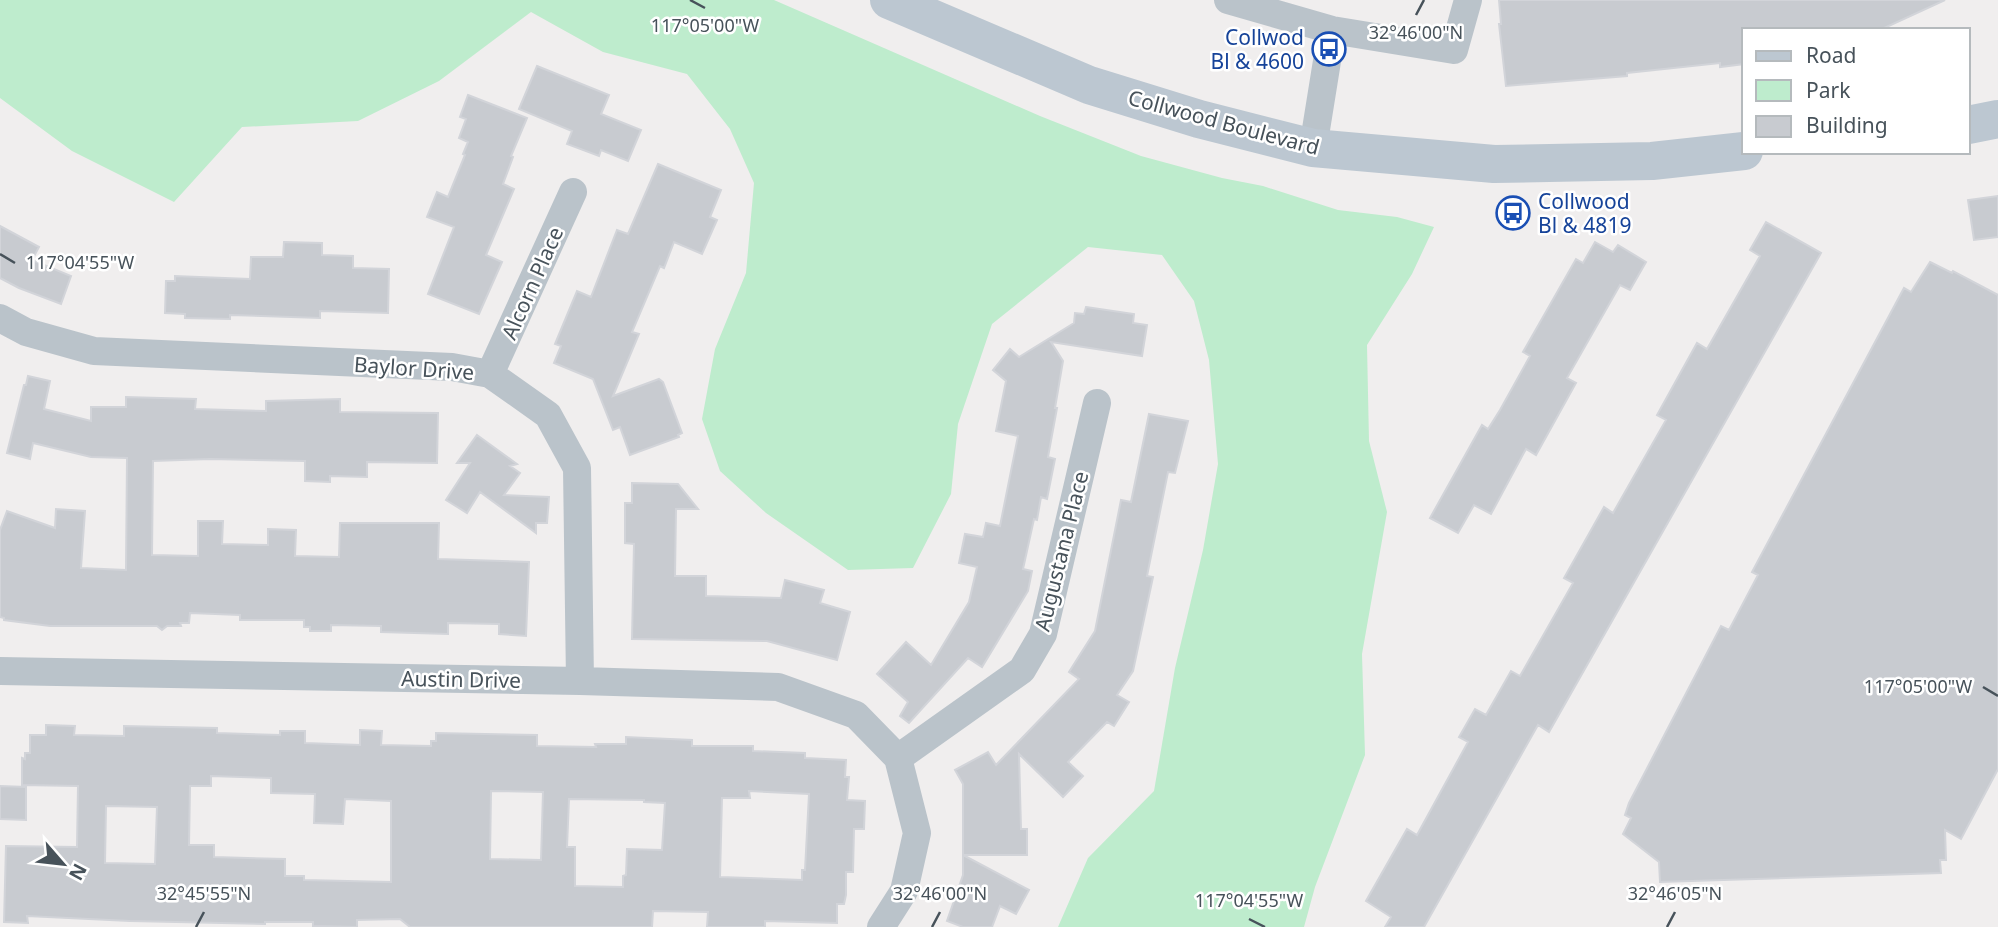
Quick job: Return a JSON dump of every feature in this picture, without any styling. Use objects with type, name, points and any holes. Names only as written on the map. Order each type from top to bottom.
[{"type":"main road","name":"Collwood Boulevard","points":[[888,0],[1089,85],[1199,119],[1313,148],[1494,164],[1652,161],[1742,151]]},
{"type":"main road","points":[[1970,125],[1998,119]]},
{"type":"street","points":[[1228,0],[1332,30],[1454,50],[1468,0]]},
{"type":"street","points":[[1313,148],[1332,30]]},
{"type":"street","name":"Alcorn Place","points":[[490,374],[573,192]]},
{"type":"street","name":"Baylor Drive","points":[[0,318],[26,332],[94,351],[452,367],[490,374],[548,415],[578,468],[580,681]]},
{"type":"street","name":"Augustana Place","points":[[898,758],[1022,670],[1043,634],[1097,403]]},
{"type":"street","name":"Austin Drive","points":[[0,671],[778,687],[856,715],[898,758]]},
{"type":"street","points":[[881,927],[904,891],[917,833],[898,758]]},
{"type":"green space","points":[[0,0],[774,0],[1040,116],[1141,156],[1263,186],[1338,210],[1397,217],[1434,227],[1412,274],[1367,345],[1369,441],[1387,512],[1362,654],[1365,755],[1315,887],[1304,927],[1058,927],[1088,858],[1154,791],[1175,668],[1203,550],[1218,464],[1209,360],[1194,301],[1162,255],[1088,247],[992,324],[958,424],[951,494],[913,568],[848,570],[766,513],[720,471],[702,419],[715,349],[746,273],[754,183],[730,129],[687,74],[603,52],[531,12],[439,81],[358,121],[242,127],[174,202],[72,151],[0,98]]},
{"type":"building","points":[[1499,0],[1945,0],[1884,28],[1742,28],[1742,64],[1720,67],[1720,63],[1627,73],[1627,76],[1506,86]]},
{"type":"building","points":[[537,66],[609,95],[601,114],[641,130],[628,161],[601,150],[599,156],[567,144],[572,131],[519,109]]},
{"type":"building","points":[[468,95],[527,118],[503,184],[514,189],[486,255],[502,262],[479,314],[428,294],[454,227],[427,217],[437,192],[448,197],[465,155],[463,154],[468,142],[459,138],[466,119],[460,117]]},
{"type":"building","points":[[658,164],[721,190],[710,217],[717,220],[702,254],[674,242],[664,268],[660,266],[632,332],[639,334],[613,396],[659,379],[663,382],[682,433],[679,437],[630,455],[620,427],[613,430],[593,379],[554,363],[561,346],[555,344],[577,291],[591,297],[617,230],[628,234]]},
{"type":"building","points":[[1998,196],[1998,237],[1974,240],[1968,200]]},
{"type":"building","points":[[1766,222],[1821,253],[1549,732],[1538,725],[1424,927],[1385,927],[1391,917],[1366,901],[1407,829],[1417,835],[1468,742],[1459,737],[1475,709],[1486,715],[1511,671],[1520,676],[1573,583],[1564,578],[1604,507],[1613,513],[1666,420],[1657,415],[1697,343],[1707,349],[1760,256],[1750,250]]},
{"type":"building","points":[[0,226],[39,247],[32,260],[71,276],[61,304],[0,278]]},
{"type":"building","points":[[284,242],[322,243],[322,255],[353,256],[353,268],[389,269],[388,313],[320,311],[320,318],[230,315],[230,319],[185,318],[185,314],[165,313],[166,281],[175,281],[175,276],[250,279],[251,257],[283,257]]},
{"type":"building","points":[[1595,242],[1613,252],[1618,245],[1646,262],[1630,290],[1620,285],[1567,378],[1576,383],[1536,455],[1526,449],[1491,514],[1474,505],[1458,533],[1430,518],[1482,425],[1488,429],[1500,410],[1530,356],[1523,352],[1576,259],[1583,263]]},
{"type":"building","points":[[1930,262],[1998,295],[1998,769],[1961,839],[1945,830],[1946,860],[1940,860],[1941,873],[1660,882],[1659,862],[1623,834],[1631,818],[1625,815],[1629,803],[1721,626],[1729,630],[1758,575],[1752,572],[1904,288],[1911,292]]},
{"type":"building","points":[[1086,307],[1134,314],[1133,323],[1147,325],[1142,356],[1051,342],[1063,361],[1048,457],[1055,459],[1047,499],[1041,497],[1023,569],[1032,571],[1028,591],[982,667],[968,658],[909,723],[900,716],[908,702],[877,674],[906,642],[931,665],[969,602],[977,567],[959,563],[965,534],[983,537],[986,523],[1000,526],[1018,436],[996,431],[1006,381],[993,370],[1010,349],[1019,357],[1074,323],[1075,313],[1084,314]]},
{"type":"building","points":[[28,376],[50,381],[44,409],[91,421],[91,407],[126,407],[126,397],[196,399],[195,409],[266,411],[266,401],[340,399],[340,412],[438,413],[437,463],[367,462],[367,477],[330,476],[330,482],[305,481],[305,461],[153,461],[152,555],[198,556],[198,521],[223,521],[222,544],[268,545],[268,529],[296,530],[295,556],[339,557],[340,523],[439,523],[438,559],[529,562],[526,636],[499,634],[499,624],[448,623],[448,634],[381,632],[381,626],[331,625],[331,631],[310,631],[310,627],[304,627],[304,620],[240,620],[240,615],[190,613],[189,623],[167,626],[162,630],[157,626],[50,626],[4,620],[0,617],[0,530],[7,511],[55,528],[56,509],[85,511],[81,568],[126,570],[127,458],[91,457],[33,443],[30,459],[7,453]]},
{"type":"building","points":[[1149,414],[1188,421],[1175,473],[1168,472],[1147,576],[1153,577],[1133,671],[1117,695],[1129,702],[1114,726],[1107,722],[1068,762],[1083,776],[1063,797],[1019,754],[1021,829],[1027,829],[1027,855],[963,855],[963,784],[955,770],[988,752],[996,765],[1079,679],[1069,672],[1095,631],[1121,500],[1131,502]]},
{"type":"building","points":[[477,435],[517,464],[510,466],[520,473],[504,495],[549,497],[547,523],[536,523],[536,533],[480,492],[467,513],[446,500],[470,463],[457,463]]},
{"type":"building","points":[[632,483],[678,484],[698,509],[676,509],[675,576],[706,576],[706,596],[781,598],[785,580],[824,590],[820,603],[850,612],[837,660],[767,641],[632,639],[634,544],[625,543],[625,503],[632,503]]},
{"type":"building","points":[[46,725],[75,726],[74,735],[124,736],[124,726],[217,728],[217,733],[280,735],[280,731],[305,731],[305,743],[360,745],[360,730],[382,731],[381,745],[431,746],[431,741],[436,741],[436,733],[537,735],[537,746],[596,747],[595,744],[626,744],[626,737],[692,740],[692,746],[753,746],[753,751],[805,753],[805,758],[846,760],[845,777],[849,777],[847,800],[865,801],[864,829],[854,829],[853,872],[846,872],[846,895],[844,904],[837,904],[837,923],[765,921],[765,927],[707,927],[708,912],[653,911],[652,927],[410,927],[400,919],[357,920],[357,927],[313,926],[313,922],[265,924],[27,916],[28,923],[4,922],[6,846],[77,847],[78,786],[22,785],[22,758],[25,759],[25,753],[30,753],[30,735],[46,735]],"holes":[[[211,776],[271,778],[271,793],[315,794],[314,823],[343,824],[345,799],[391,801],[391,882],[304,880],[304,876],[285,876],[285,859],[214,857],[214,845],[189,845],[190,786],[211,786]],[[491,791],[543,792],[541,860],[490,859]],[[749,791],[809,794],[805,870],[802,870],[802,880],[720,877],[722,798],[750,798]],[[569,799],[644,800],[665,803],[662,850],[627,849],[623,887],[575,886],[575,847],[567,847]],[[106,806],[157,807],[155,864],[105,863]]]},
{"type":"building","points":[[0,786],[26,787],[26,820],[0,819]]},
{"type":"building","points":[[963,855],[1029,890],[1016,914],[1000,906],[992,927],[963,927],[947,921],[963,875]]},
{"type":"place","name":"Collwod Bl & 4600","points":[[1329,49]]},
{"type":"place","name":"Collwood Bl & 4819","points":[[1513,213]]}]
